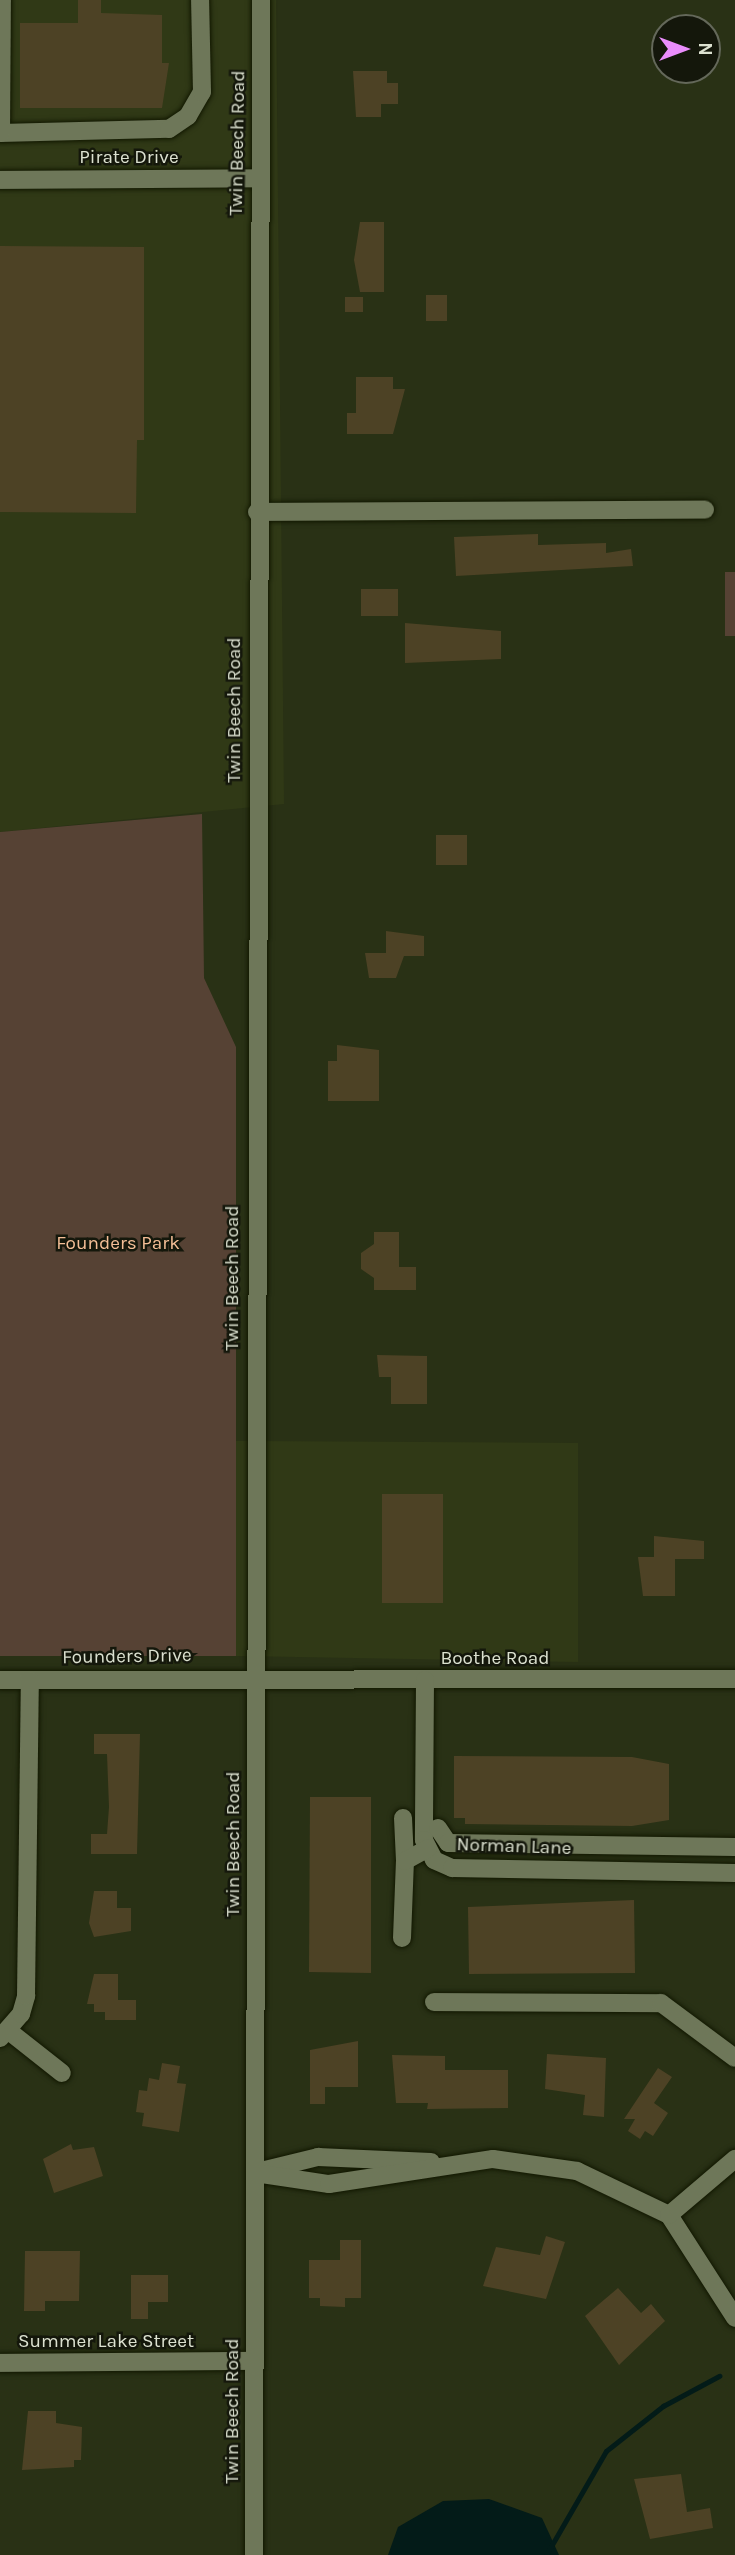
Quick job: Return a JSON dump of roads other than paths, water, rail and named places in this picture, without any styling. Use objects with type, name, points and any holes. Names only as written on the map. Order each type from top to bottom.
[{"type":"street","points":[[2,0],[0,133],[169,129],[188,116],[202,92],[200,0]]},
{"type":"street","name":"Twin Beech Road","points":[[254,2555],[257,512],[261,0]]},
{"type":"street","name":"Pirate Drive","points":[[0,180],[258,178]]},
{"type":"street","points":[[257,512],[705,510]]},
{"type":"street","name":"Founders Drive","points":[[0,1679],[255,1675]]},
{"type":"street","name":"Boothe Road","points":[[255,1675],[425,1680],[735,1679]]},
{"type":"street","points":[[30,1680],[26,1996],[5,2035],[62,2073]]},
{"type":"street","name":"Norman Lane","points":[[425,1680],[428,1848],[434,1860],[452,1868],[735,1873]]},
{"type":"street","points":[[402,1938],[403,1818]]},
{"type":"street","points":[[438,1828],[448,1843],[735,1847]]},
{"type":"street","points":[[404,1861],[428,1848]]},
{"type":"street","points":[[434,2002],[661,2003],[735,2058]]},
{"type":"street","points":[[255,2173],[318,2157],[450,2164]]},
{"type":"street","points":[[670,2216],[735,2159]]},
{"type":"street","points":[[255,2173],[329,2184],[450,2164],[493,2160],[577,2171],[670,2216],[735,2318]]},
{"type":"street","name":"Summer Lake Street","points":[[0,2363],[254,2361]]},
{"type":"water","points":[[489,2499],[542,2518],[559,2555],[388,2555],[398,2527],[443,2501]]},
{"type":"waterway","points":[[546,2555],[606,2451],[663,2406],[719,2376]]},
{"type":"park label","name":"Founders Park","points":[[118,1244]]}]
